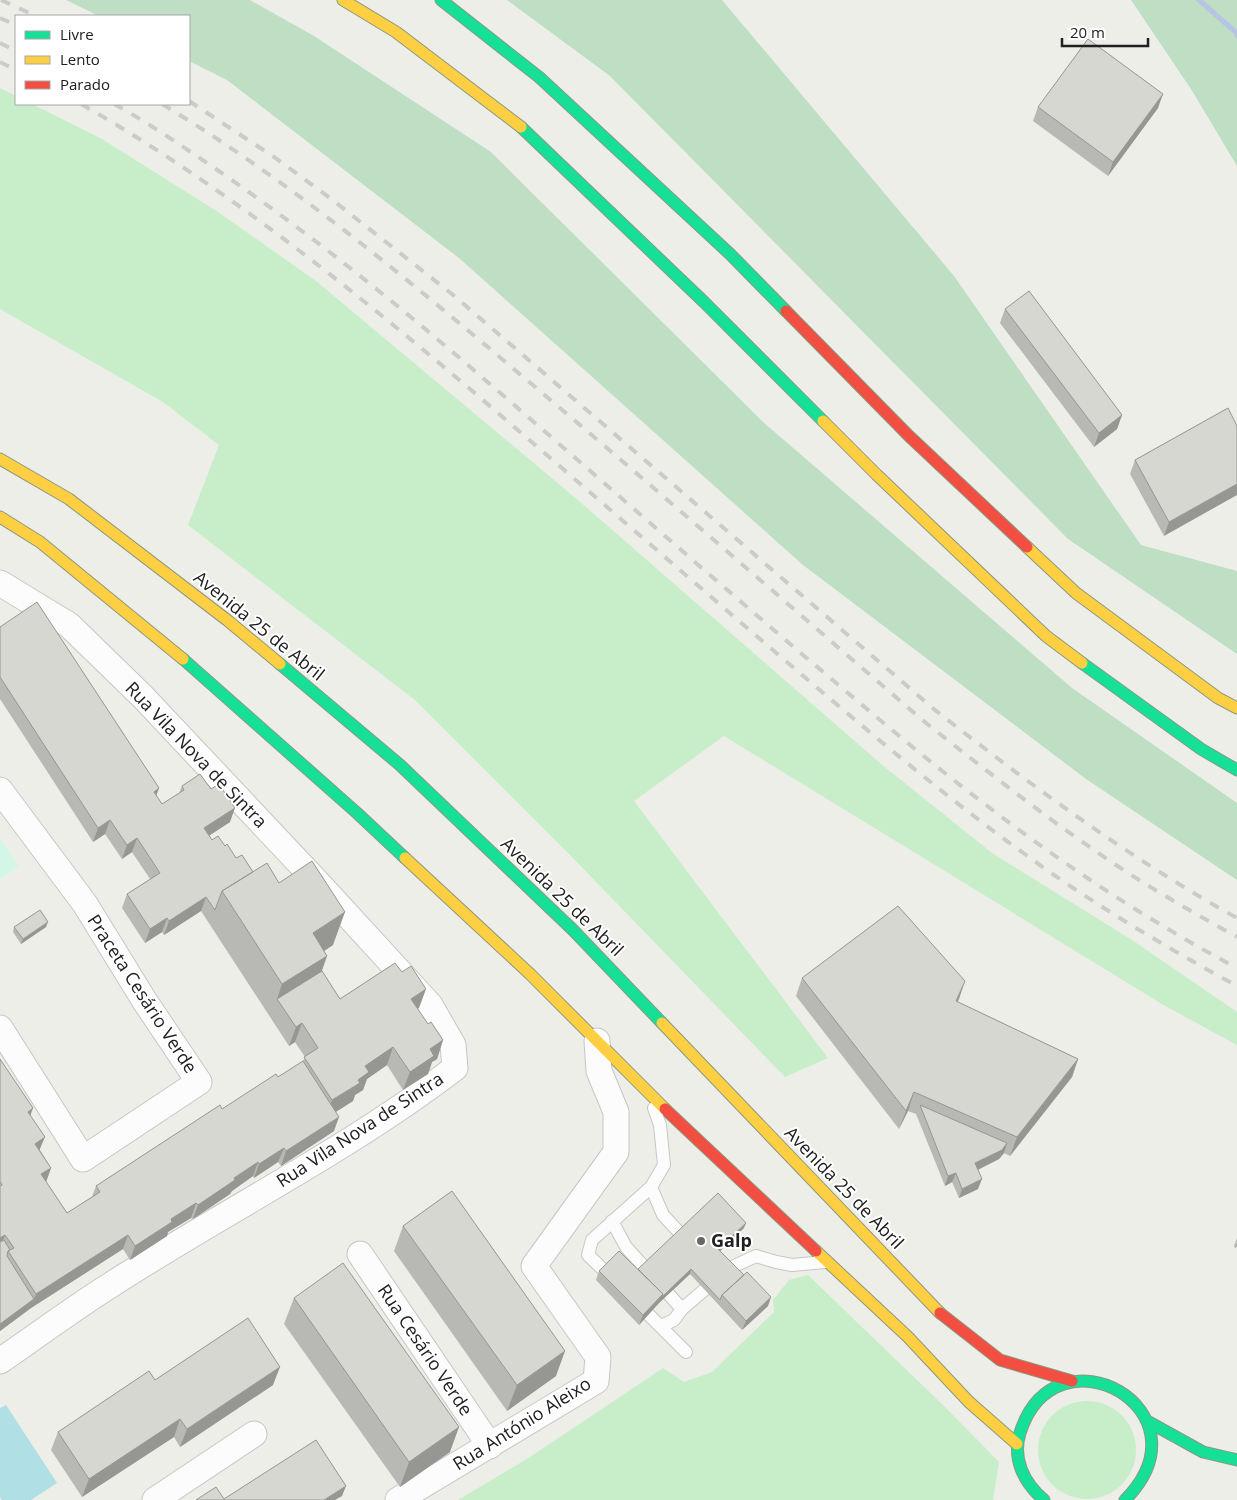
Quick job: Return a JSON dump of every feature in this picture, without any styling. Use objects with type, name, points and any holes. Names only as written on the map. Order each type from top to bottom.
[{"type":"main road","points":[[343,0],[396,32],[520,125],[704,302],[877,475],[1046,636],[1201,750],[1237,770]]},
{"type":"main road","points":[[441,0],[539,77],[723,248],[909,436],[1076,593],[1218,698],[1237,708]]},
{"type":"main road","name":"Avenida 25 de Abril","points":[[0,459],[69,499],[144,556],[227,620],[400,765],[574,930],[938,1311],[1000,1360],[1072,1381]]},
{"type":"main road","points":[[0,517],[40,542],[189,664],[357,813],[530,974],[649,1094],[908,1337],[969,1402],[1017,1444]]},
{"type":"main road","points":[[1044,1500],[1034,1492],[1022,1473],[1018,1459],[1017,1444],[1022,1422],[1033,1403],[1050,1389],[1072,1381],[1095,1381],[1116,1388],[1134,1402],[1146,1421],[1152,1443],[1149,1465],[1140,1485],[1125,1500]]},
{"type":"main road","points":[[1146,1421],[1202,1452],[1237,1460]]},
{"type":"main road","points":[[1018,1490],[1022,1473]]},
{"type":"street","name":"Rua Vila Nova de Sintra","points":[[0,583],[69,625],[143,697],[430,1005],[453,1045],[455,1068],[414,1099],[344,1144],[106,1288],[0,1361]]},
{"type":"street","name":"Praceta Cesário Verde","points":[[0,790],[85,904],[144,1000],[199,1082],[83,1159],[0,1028]]},
{"type":"street","name":"Rua António Aleixo","points":[[398,1500],[596,1381],[598,1357],[534,1266],[616,1152],[616,1112],[599,1071],[597,1042]]},
{"type":"street","name":"Rua Cesário Verde","points":[[360,1254],[490,1446]]},
{"type":"street","points":[[156,1500],[254,1434]]},
{"type":"lane","points":[[649,1094],[660,1125],[664,1165],[651,1187],[592,1240],[588,1255],[686,1352]]},
{"type":"lane","points":[[651,1187],[663,1215],[695,1250]]},
{"type":"lane","points":[[612,1221],[626,1247],[682,1309]]},
{"type":"lane","points":[[661,1326],[674,1320],[682,1309],[717,1274],[756,1256],[792,1265],[827,1262]]},
{"type":"green space","points":[[66,0],[250,0],[314,36],[491,152],[763,422],[1072,688],[1237,803],[1237,880],[1086,779],[803,565],[459,258],[227,80],[190,62],[190,15],[97,15]]},
{"type":"green space","points":[[507,0],[722,0],[954,276],[1141,545],[1237,571],[1237,654],[1068,539],[610,76]]},
{"type":"green space","points":[[1131,0],[1237,0],[1237,166],[1191,89]]},
{"type":"green space","points":[[0,88],[15,96],[15,105],[34,105],[102,139],[218,212],[316,281],[579,501],[881,764],[992,853],[1132,940],[1237,1012],[1237,1045],[1167,1007],[724,736],[634,801],[828,1058],[785,1077],[568,853],[415,700],[188,525],[219,445],[163,402],[0,309]]},
{"type":"green space","points":[[0,838],[19,866],[0,879]]},
{"type":"green space","points":[[808,1275],[945,1407],[999,1462],[993,1500],[458,1500],[530,1457],[663,1368],[684,1382],[712,1372],[774,1312],[773,1300],[789,1280]]},
{"type":"green space","points":[[1087,1401],[1106,1405],[1121,1416],[1132,1431],[1136,1450],[1132,1469],[1121,1484],[1106,1495],[1087,1499],[1068,1495],[1053,1484],[1042,1469],[1038,1450],[1042,1431],[1053,1416],[1068,1405]]},
{"type":"shaded area","points":[[1195,0],[1203,0],[1237,30],[1237,40],[1234,34]]},
{"type":"shaded area","points":[[6,1405],[57,1483],[31,1500],[2,1500],[0,1497],[0,1408]]},
{"type":"building","points":[[1088,39],[1163,94],[1113,162],[1038,107]]},
{"type":"building","points":[[1029,291],[1122,415],[1099,433],[1005,309]]},
{"type":"building","points":[[1228,408],[1237,426],[1237,484],[1169,522],[1135,460]]},
{"type":"building","points":[[37,602],[159,788],[154,792],[162,804],[184,790],[182,786],[200,774],[211,789],[219,784],[235,808],[204,828],[212,840],[218,836],[225,846],[227,844],[236,858],[242,855],[253,872],[222,891],[215,910],[206,897],[169,921],[167,918],[150,929],[127,894],[160,873],[137,838],[127,845],[110,820],[98,828],[0,677],[0,627]]},
{"type":"building","points":[[312,861],[345,912],[313,933],[327,956],[282,984],[222,891],[267,863],[279,883]]},
{"type":"building","points":[[898,906],[965,981],[956,1001],[1078,1059],[1017,1137],[914,1092],[906,1111],[802,978]]},
{"type":"building","points":[[40,910],[48,922],[23,939],[14,927]]},
{"type":"building","points":[[395,963],[402,972],[411,966],[426,989],[411,999],[428,1024],[431,1022],[443,1040],[430,1049],[434,1056],[410,1072],[393,1047],[365,1066],[369,1072],[358,1080],[360,1083],[332,1100],[304,1057],[318,1048],[302,1023],[296,1027],[277,999],[322,971],[340,999]]},
{"type":"building","points":[[0,1059],[33,1108],[28,1112],[45,1137],[35,1144],[51,1168],[41,1174],[67,1213],[100,1192],[96,1186],[220,1105],[222,1109],[276,1074],[278,1077],[303,1061],[339,1117],[286,1151],[284,1148],[259,1164],[258,1162],[198,1205],[196,1203],[171,1219],[172,1222],[135,1246],[128,1235],[36,1294],[8,1251],[14,1248],[5,1235],[0,1238],[0,1186],[2,1185],[0,1181]]},
{"type":"building","points":[[920,1105],[1007,1143],[1002,1150],[975,1163],[982,1179],[962,1189],[956,1173],[948,1176]]},
{"type":"building","points":[[452,1191],[565,1351],[517,1385],[403,1226]]},
{"type":"building","name":"Galp","points":[[718,1193],[746,1223],[718,1249],[744,1275],[722,1295],[720,1300],[691,1269],[661,1298],[663,1294],[638,1269]]},
{"type":"building","points":[[4,1240],[10,1250],[7,1256],[34,1299],[0,1324],[0,1242]]},
{"type":"building","points":[[619,1251],[663,1294],[643,1315],[599,1271]]},
{"type":"building","points":[[343,1263],[459,1427],[409,1462],[294,1298]]},
{"type":"building","points":[[747,1272],[771,1297],[746,1321],[722,1295]]},
{"type":"building","points":[[248,1318],[280,1367],[187,1429],[180,1419],[89,1479],[58,1432],[149,1371],[155,1380]]},
{"type":"building","points":[[316,1440],[346,1486],[324,1500],[196,1500],[216,1487],[224,1499]]},
{"type":"railway","points":[[1,0],[34,15]]},
{"type":"railway","points":[[0,18],[15,25]]},
{"type":"railway","points":[[0,43],[15,50]]},
{"type":"railway","points":[[0,62],[15,70]]},
{"type":"railway","points":[[190,102],[274,157],[330,198],[452,294],[935,710],[1082,820],[1158,871],[1237,918]]},
{"type":"railway","points":[[83,105],[184,168],[330,274],[470,389],[841,708],[994,831],[1051,873],[1103,907],[1156,940],[1237,986]]},
{"type":"railway","points":[[116,105],[163,133],[244,189],[375,288],[469,366],[896,734],[963,788],[1046,850],[1108,892],[1237,968]]},
{"type":"railway","points":[[164,105],[211,135],[305,200],[395,271],[578,423],[926,723],[996,778],[1116,865],[1237,937]]},
{"type":"traffic: fast","points":[[441,0],[539,77],[730,254],[786,311]]},
{"type":"traffic: fast","points":[[521,127],[704,302],[823,421]]},
{"type":"traffic: fast","points":[[183,659],[405,858]]},
{"type":"traffic: fast","points":[[1082,663],[1201,749],[1237,770]]},
{"type":"traffic: fast","points":[[280,664],[400,765],[573,930],[662,1023]]},
{"type":"traffic: fast","points":[[1044,1500],[1031,1486],[1022,1470],[1018,1452],[1020,1433],[1038,1400],[1064,1384],[1092,1382],[1119,1391],[1140,1410],[1151,1436],[1147,1467],[1125,1500]]},
{"type":"traffic: fast","points":[[1147,1421],[1203,1452],[1237,1460]]},
{"type":"traffic: slow","points":[[343,0],[396,32],[521,127]]},
{"type":"traffic: slow","points":[[823,421],[1046,636],[1082,663]]},
{"type":"traffic: slow","points":[[0,459],[69,499],[227,620],[280,664]]},
{"type":"traffic: slow","points":[[0,517],[40,542],[183,659]]},
{"type":"traffic: slow","points":[[1027,547],[1076,593],[1218,698],[1237,708]]},
{"type":"traffic: slow","points":[[405,858],[530,974],[665,1109]]},
{"type":"traffic: slow","points":[[662,1023],[940,1313]]},
{"type":"traffic: slow","points":[[816,1251],[908,1337],[969,1402],[1017,1444]]},
{"type":"traffic: jam","points":[[786,311],[909,436],[1027,547]]},
{"type":"traffic: jam","points":[[665,1109],[816,1251]]},
{"type":"traffic: jam","points":[[940,1313],[1000,1360],[1072,1381]]},
{"type":"place","name":"Galp","points":[[701,1241]]}]
